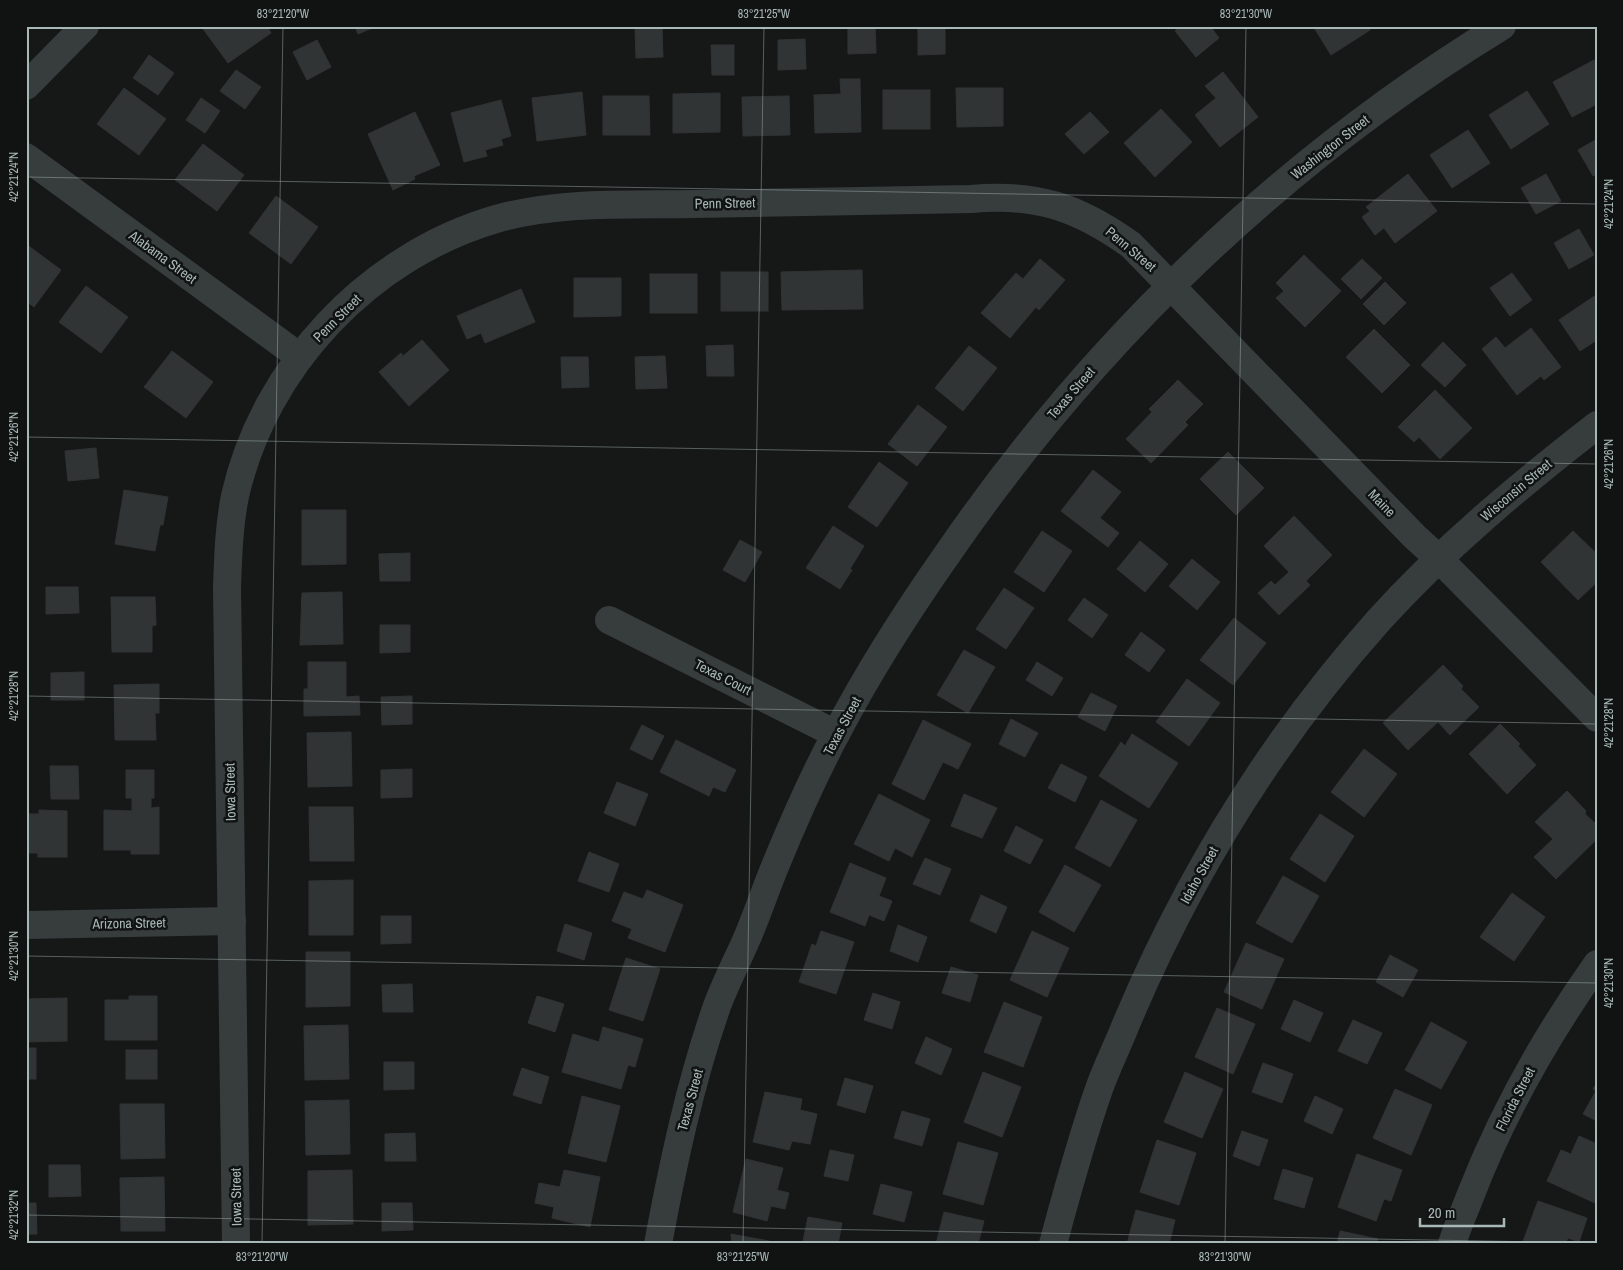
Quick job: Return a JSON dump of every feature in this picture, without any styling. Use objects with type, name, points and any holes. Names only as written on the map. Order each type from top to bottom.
[{"type":"street","points":[[26,86],[85,26]]},
{"type":"street","name":"Washington Street","points":[[1171,285],[1258,205],[1355,126],[1458,54],[1502,26]]},
{"type":"street","name":"Alabama Street","points":[[26,157],[300,357]]},
{"type":"street","name":"Penn Street","points":[[300,357],[327,325],[360,294],[390,270],[426,248],[457,233],[498,219],[578,206],[993,197],[1026,199],[1066,208],[1104,226],[1131,245],[1171,285]]},
{"type":"street","name":"Maine","points":[[1171,285],[1407,529],[1597,718]]},
{"type":"street","name":"Texas Street","points":[[658,1244],[677,1150],[716,1009],[727,978],[748,935],[776,864],[836,734],[869,674],[909,610],[980,505],[1076,387],[1127,330],[1171,285]]},
{"type":"street","name":"Iowa Street","points":[[236,1244],[227,631],[229,542],[235,496],[249,451],[266,411],[300,357]]},
{"type":"street","name":"Wisconsin Street","points":[[1439,559],[1493,509],[1597,425]]},
{"type":"street","name":"Idaho Street","points":[[1053,1244],[1072,1171],[1100,1088],[1142,987],[1180,909],[1228,824],[1269,760],[1325,685],[1380,620],[1439,559]]},
{"type":"street","name":"Texas Court","points":[[609,620],[836,734]]},
{"type":"street","name":"Arizona Street","points":[[26,925],[232,921]]},
{"type":"street","name":"Florida Street","points":[[1452,1244],[1482,1167],[1505,1116],[1540,1050],[1570,1002],[1597,964]]},
{"type":"building","points":[[201,26],[267,26],[271,33],[228,63]]},
{"type":"building","points":[[355,26],[377,26],[358,34]]},
{"type":"building","points":[[848,26],[875,26],[876,53],[848,54]]},
{"type":"building","points":[[918,26],[945,26],[945,54],[918,55]]},
{"type":"building","points":[[1181,26],[1210,26],[1219,38],[1196,57],[1175,31]]},
{"type":"building","points":[[1313,26],[1368,26],[1370,30],[1331,55]]},
{"type":"building","points":[[635,27],[662,27],[663,57],[636,58]]},
{"type":"building","points":[[805,39],[806,69],[778,70],[778,40]]},
{"type":"building","points":[[317,40],[331,67],[307,80],[293,52]]},
{"type":"building","points":[[711,45],[734,45],[734,75],[712,75]]},
{"type":"building","points":[[149,55],[174,73],[158,95],[133,78]]},
{"type":"building","points":[[1594,60],[1597,64],[1597,104],[1572,117],[1553,82]]},
{"type":"building","points":[[236,70],[261,87],[245,109],[220,91]]},
{"type":"building","points":[[1223,72],[1258,117],[1220,147],[1195,115],[1216,98],[1205,86]]},
{"type":"building","points":[[840,79],[860,79],[861,132],[815,133],[814,95],[841,94]]},
{"type":"building","points":[[124,88],[166,119],[139,155],[97,124]]},
{"type":"building","points":[[956,88],[1003,88],[1003,126],[957,127]]},
{"type":"building","points":[[883,90],[930,90],[930,129],[883,129]]},
{"type":"building","points":[[1527,91],[1549,124],[1511,149],[1489,115]]},
{"type":"building","points":[[582,92],[586,135],[537,141],[532,98]]},
{"type":"building","points":[[720,93],[720,132],[673,133],[673,94]]},
{"type":"building","points":[[603,96],[649,96],[650,135],[603,135]]},
{"type":"building","points":[[789,96],[790,135],[743,136],[742,97]]},
{"type":"building","points":[[201,98],[220,111],[205,133],[186,120]]},
{"type":"building","points":[[501,100],[511,136],[501,139],[503,145],[485,150],[487,156],[464,162],[451,113]]},
{"type":"building","points":[[1161,109],[1192,142],[1155,177],[1124,143]]},
{"type":"building","points":[[415,112],[440,165],[414,176],[415,179],[393,190],[368,134]]},
{"type":"building","points":[[1090,112],[1109,132],[1084,154],[1065,134]]},
{"type":"building","points":[[1468,130],[1490,163],[1452,188],[1430,155]]},
{"type":"building","points":[[1597,139],[1597,174],[1593,176],[1578,150]]},
{"type":"building","points":[[203,144],[244,175],[217,211],[175,180]]},
{"type":"building","points":[[1408,174],[1437,211],[1395,243],[1384,228],[1375,235],[1362,217],[1370,211],[1366,207]]},
{"type":"building","points":[[1546,174],[1561,201],[1536,214],[1521,188]]},
{"type":"building","points":[[276,196],[318,227],[291,264],[249,233]]},
{"type":"building","points":[[1579,229],[1594,255],[1569,269],[1554,243]]},
{"type":"building","points":[[26,244],[61,270],[34,307],[26,301]]},
{"type":"building","points":[[1304,255],[1341,291],[1305,327],[1276,298],[1284,291],[1276,283]]},
{"type":"building","points":[[1040,259],[1065,280],[1039,310],[1036,307],[1010,338],[981,313],[1016,273],[1023,279]]},
{"type":"building","points":[[1362,259],[1382,278],[1361,299],[1341,279]]},
{"type":"building","points":[[862,270],[863,309],[782,310],[781,272]]},
{"type":"building","points":[[721,272],[768,272],[768,311],[721,311]]},
{"type":"building","points":[[1512,273],[1532,300],[1510,316],[1490,288]]},
{"type":"building","points":[[650,274],[697,274],[697,313],[650,313]]},
{"type":"building","points":[[574,278],[621,278],[621,316],[574,317]]},
{"type":"building","points":[[1385,282],[1406,303],[1384,325],[1363,304]]},
{"type":"building","points":[[86,286],[128,317],[101,353],[59,322]]},
{"type":"building","points":[[521,289],[535,322],[485,343],[481,333],[467,339],[457,316]]},
{"type":"building","points":[[1596,295],[1597,340],[1580,351],[1559,320]]},
{"type":"building","points":[[1531,328],[1561,367],[1544,380],[1541,376],[1517,395],[1482,349],[1496,337],[1505,348]]},
{"type":"building","points":[[1374,329],[1410,365],[1382,393],[1346,357]]},
{"type":"building","points":[[422,340],[449,370],[409,406],[379,372],[401,353],[403,356]]},
{"type":"building","points":[[1443,342],[1466,365],[1445,387],[1421,365]]},
{"type":"building","points":[[733,345],[734,376],[707,376],[706,346]]},
{"type":"building","points":[[969,346],[997,368],[963,411],[935,388]]},
{"type":"building","points":[[172,351],[213,382],[186,418],[144,387]]},
{"type":"building","points":[[665,356],[667,388],[636,389],[635,357]]},
{"type":"building","points":[[561,357],[588,357],[589,387],[562,388]]},
{"type":"building","points":[[1178,380],[1203,404],[1185,422],[1188,425],[1151,463],[1126,439],[1152,412],[1149,409]]},
{"type":"building","points":[[1435,390],[1472,428],[1440,459],[1419,437],[1414,442],[1398,427]]},
{"type":"building","points":[[918,405],[947,427],[917,466],[888,444]]},
{"type":"building","points":[[96,448],[99,478],[68,481],[65,451]]},
{"type":"building","points":[[1228,452],[1264,488],[1236,515],[1200,479]]},
{"type":"building","points":[[879,462],[908,483],[877,527],[848,507]]},
{"type":"building","points":[[1093,470],[1121,492],[1100,518],[1119,533],[1108,547],[1061,511]]},
{"type":"building","points":[[124,490],[168,497],[163,525],[160,525],[155,551],[115,544]]},
{"type":"building","points":[[302,510],[346,510],[346,564],[302,565]]},
{"type":"building","points":[[1294,516],[1332,555],[1306,581],[1310,585],[1279,615],[1258,593],[1271,581],[1275,585],[1289,572],[1264,546]]},
{"type":"building","points":[[833,526],[864,546],[840,589],[806,568]]},
{"type":"building","points":[[1042,531],[1072,551],[1044,592],[1014,572]]},
{"type":"building","points":[[1573,531],[1597,554],[1597,582],[1578,600],[1541,562]]},
{"type":"building","points":[[740,540],[762,552],[745,582],[723,570]]},
{"type":"building","points":[[1140,541],[1168,564],[1145,592],[1117,569]]},
{"type":"building","points":[[410,553],[410,581],[380,581],[379,554]]},
{"type":"building","points":[[1192,559],[1220,582],[1197,610],[1169,586]]},
{"type":"building","points":[[46,587],[78,587],[79,613],[46,614]]},
{"type":"building","points":[[1004,588],[1034,608],[1006,649],[976,629]]},
{"type":"building","points":[[342,592],[343,644],[300,645],[302,593]]},
{"type":"building","points":[[111,597],[155,597],[156,625],[152,626],[152,652],[112,652]]},
{"type":"building","points":[[1084,598],[1108,615],[1092,638],[1068,620]]},
{"type":"building","points":[[1234,618],[1266,643],[1233,685],[1200,660]]},
{"type":"building","points":[[380,625],[410,625],[410,652],[380,653]]},
{"type":"building","points":[[1141,632],[1165,650],[1149,672],[1125,655]]},
{"type":"building","points":[[964,650],[995,667],[968,713],[937,695]]},
{"type":"building","points":[[308,662],[346,662],[346,697],[359,696],[360,715],[304,716],[304,689],[308,689]]},
{"type":"building","points":[[1037,662],[1063,678],[1052,696],[1026,680]]},
{"type":"building","points":[[1443,665],[1463,686],[1461,689],[1479,707],[1450,735],[1438,722],[1408,750],[1383,723]]},
{"type":"building","points":[[84,672],[84,700],[51,700],[51,673]]},
{"type":"building","points":[[1187,679],[1220,703],[1189,746],[1156,722]]},
{"type":"building","points":[[159,684],[159,713],[155,713],[156,740],[115,740],[114,685]]},
{"type":"building","points":[[1091,693],[1117,706],[1105,731],[1078,717]]},
{"type":"building","points":[[412,696],[412,724],[382,725],[381,697]]},
{"type":"building","points":[[1011,719],[1038,733],[1025,757],[999,744]]},
{"type":"building","points":[[923,720],[971,744],[958,769],[943,762],[924,800],[892,784]]},
{"type":"building","points":[[1500,724],[1520,744],[1518,746],[1536,765],[1507,794],[1469,754]]},
{"type":"building","points":[[642,725],[664,736],[652,760],[630,749]]},
{"type":"building","points":[[351,732],[352,786],[308,787],[307,733]]},
{"type":"building","points":[[1132,734],[1178,763],[1149,808],[1099,776],[1121,742],[1125,746]]},
{"type":"building","points":[[676,740],[736,770],[725,792],[713,787],[709,796],[660,772]]},
{"type":"building","points":[[1364,749],[1397,774],[1364,817],[1331,792]]},
{"type":"building","points":[[1061,764],[1087,777],[1075,802],[1048,788]]},
{"type":"building","points":[[50,766],[78,766],[79,799],[51,799]]},
{"type":"building","points":[[412,769],[412,797],[381,798],[381,770]]},
{"type":"building","points":[[126,770],[154,770],[154,798],[151,798],[151,808],[159,807],[159,854],[131,854],[131,850],[104,850],[104,810],[132,811],[132,798],[126,798]]},
{"type":"building","points":[[617,782],[648,794],[635,826],[604,813]]},
{"type":"building","points":[[1567,791],[1586,811],[1585,814],[1597,825],[1597,839],[1556,879],[1534,857],[1553,839],[1535,822]]},
{"type":"building","points":[[879,794],[930,820],[912,857],[895,848],[889,861],[854,844]]},
{"type":"building","points":[[964,794],[997,808],[982,838],[951,826]]},
{"type":"building","points":[[1101,800],[1137,820],[1110,867],[1075,848]]},
{"type":"building","points":[[309,807],[353,807],[354,861],[310,861]]},
{"type":"building","points":[[39,810],[67,811],[67,857],[38,857],[38,853],[26,853],[26,814],[39,814]]},
{"type":"building","points":[[1320,814],[1354,836],[1325,882],[1290,859]]},
{"type":"building","points":[[1016,826],[1043,840],[1030,864],[1004,851]]},
{"type":"building","points":[[589,852],[619,864],[609,892],[578,881]]},
{"type":"building","points":[[925,858],[951,869],[940,895],[913,884]]},
{"type":"building","points":[[850,863],[886,878],[879,896],[892,901],[884,921],[869,915],[865,926],[830,912]]},
{"type":"building","points":[[1065,865],[1101,885],[1074,932],[1039,912]]},
{"type":"building","points":[[1283,876],[1319,896],[1292,943],[1256,923]]},
{"type":"building","points":[[353,880],[353,935],[309,935],[309,881]]},
{"type":"building","points":[[647,890],[683,905],[665,952],[628,938],[632,929],[612,921],[624,892],[643,899]]},
{"type":"building","points":[[1512,893],[1545,917],[1514,961],[1480,937]]},
{"type":"building","points":[[981,895],[1007,907],[996,933],[970,921]]},
{"type":"building","points":[[381,916],[411,916],[411,943],[381,944]]},
{"type":"building","points":[[565,924],[592,933],[584,960],[557,951]]},
{"type":"building","points":[[898,925],[927,937],[918,962],[890,951]]},
{"type":"building","points":[[821,931],[854,942],[836,994],[799,982],[812,944],[816,946]]},
{"type":"building","points":[[1032,931],[1069,948],[1047,997],[1010,980]]},
{"type":"building","points":[[1246,943],[1284,959],[1262,1009],[1224,992]]},
{"type":"building","points":[[306,952],[350,952],[350,1006],[306,1007]]},
{"type":"building","points":[[1390,955],[1418,970],[1403,997],[1376,982]]},
{"type":"building","points":[[626,958],[660,969],[643,1021],[609,1010]]},
{"type":"building","points":[[951,967],[978,975],[970,1002],[942,993]]},
{"type":"building","points":[[412,984],[413,1012],[383,1012],[382,985]]},
{"type":"building","points":[[873,993],[900,1002],[892,1029],[864,1020]]},
{"type":"building","points":[[129,996],[157,996],[157,1040],[105,1040],[105,1000],[129,1000]]},
{"type":"building","points":[[537,996],[564,1004],[555,1032],[528,1023]]},
{"type":"building","points":[[67,998],[67,1041],[26,1042],[26,999]]},
{"type":"building","points":[[1294,1000],[1323,1013],[1310,1042],[1281,1029]]},
{"type":"building","points":[[1004,1002],[1042,1017],[1023,1067],[984,1052]]},
{"type":"building","points":[[1217,1008],[1255,1024],[1233,1074],[1195,1057]]},
{"type":"building","points":[[1353,1020],[1382,1033],[1367,1064],[1338,1051]]},
{"type":"building","points":[[1431,1022],[1467,1042],[1441,1089],[1405,1070]]},
{"type":"building","points":[[348,1025],[349,1079],[305,1080],[304,1026]]},
{"type":"building","points":[[603,1027],[643,1039],[635,1067],[628,1065],[621,1089],[562,1072],[573,1034],[599,1042]]},
{"type":"building","points":[[926,1037],[952,1049],[941,1075],[915,1063]]},
{"type":"building","points":[[26,1048],[36,1048],[36,1079],[26,1079]]},
{"type":"building","points":[[126,1050],[157,1050],[157,1079],[126,1079]]},
{"type":"building","points":[[384,1062],[414,1062],[414,1089],[384,1090]]},
{"type":"building","points":[[1263,1063],[1293,1074],[1282,1103],[1252,1092]]},
{"type":"building","points":[[522,1068],[549,1077],[541,1104],[513,1095]]},
{"type":"building","points":[[983,1072],[1021,1087],[1002,1137],[964,1122]]},
{"type":"building","points":[[1185,1072],[1223,1089],[1202,1138],[1164,1122]]},
{"type":"building","points":[[845,1078],[873,1086],[865,1113],[837,1105]]},
{"type":"building","points":[[1597,1082],[1597,1121],[1583,1114],[1596,1091],[1593,1089]]},
{"type":"building","points":[[1395,1089],[1432,1105],[1411,1155],[1373,1138]]},
{"type":"building","points":[[765,1092],[802,1099],[800,1110],[817,1114],[810,1144],[792,1141],[789,1150],[753,1142]]},
{"type":"building","points":[[582,1096],[620,1106],[606,1162],[568,1153]]},
{"type":"building","points":[[1315,1096],[1343,1109],[1332,1134],[1304,1121]]},
{"type":"building","points":[[349,1100],[350,1154],[306,1155],[305,1101]]},
{"type":"building","points":[[120,1104],[164,1104],[165,1158],[121,1159]]},
{"type":"building","points":[[902,1111],[930,1119],[922,1146],[894,1138]]},
{"type":"building","points":[[1242,1131],[1268,1140],[1259,1166],[1233,1156]]},
{"type":"building","points":[[415,1133],[416,1161],[385,1161],[385,1134]]},
{"type":"building","points":[[1579,1136],[1597,1144],[1597,1198],[1595,1203],[1547,1181],[1561,1150],[1571,1154]]},
{"type":"building","points":[[1157,1140],[1196,1153],[1179,1205],[1140,1192]]},
{"type":"building","points":[[958,1142],[998,1153],[983,1205],[943,1194]]},
{"type":"building","points":[[830,1150],[854,1155],[848,1181],[824,1176]]},
{"type":"building","points":[[1357,1154],[1402,1170],[1391,1201],[1384,1199],[1376,1221],[1338,1207]]},
{"type":"building","points":[[746,1159],[783,1168],[777,1190],[789,1193],[785,1209],[771,1206],[767,1221],[733,1212]]},
{"type":"building","points":[[49,1165],[80,1165],[81,1196],[49,1197]]},
{"type":"building","points":[[1283,1169],[1313,1178],[1304,1208],[1274,1199]]},
{"type":"building","points":[[352,1170],[353,1224],[308,1225],[308,1171]]},
{"type":"building","points":[[564,1170],[600,1177],[590,1227],[552,1218],[554,1207],[535,1203],[539,1183],[560,1187]]},
{"type":"building","points":[[164,1177],[165,1231],[121,1231],[120,1178]]},
{"type":"building","points":[[881,1184],[912,1192],[904,1222],[873,1214]]},
{"type":"building","points":[[1538,1201],[1587,1218],[1579,1242],[1568,1238],[1565,1244],[1522,1244]]},
{"type":"building","points":[[26,1203],[36,1203],[37,1234],[26,1234]]},
{"type":"building","points":[[382,1203],[412,1203],[413,1230],[382,1231]]},
{"type":"building","points":[[1136,1210],[1175,1220],[1169,1244],[1127,1244]]},
{"type":"building","points":[[944,1212],[984,1221],[978,1244],[936,1244]]},
{"type":"building","points":[[808,1217],[842,1223],[838,1244],[815,1244],[803,1241]]},
{"type":"building","points":[[1340,1231],[1378,1239],[1377,1244],[1337,1244]]},
{"type":"building","points":[[731,1234],[769,1241],[768,1244],[732,1244]]}]
